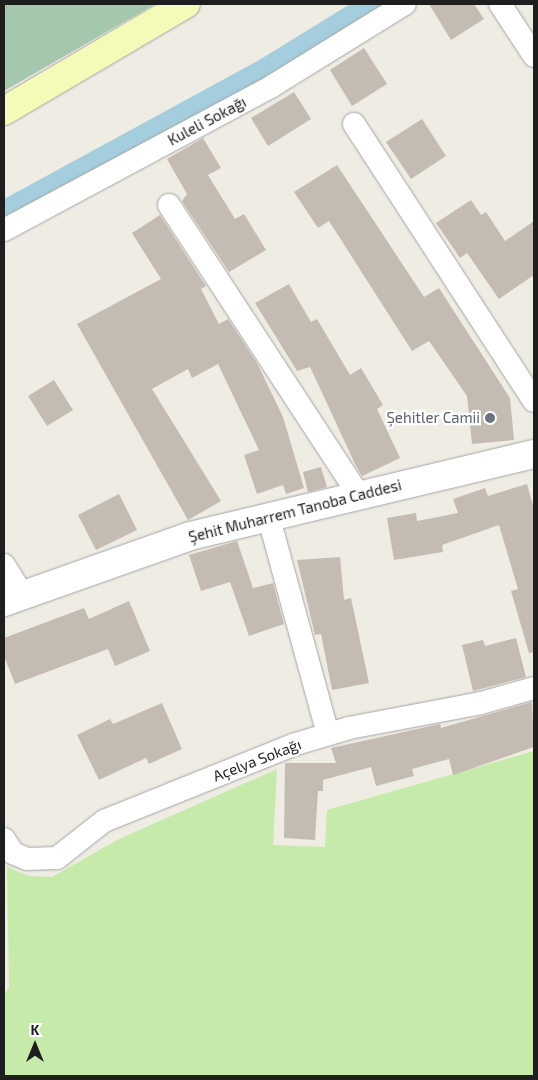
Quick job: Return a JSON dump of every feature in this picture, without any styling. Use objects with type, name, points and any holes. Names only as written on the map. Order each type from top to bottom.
[{"type":"main road","points":[[4,111],[186,4]]},
{"type":"street","name":"Kuleli Sokağı","points":[[4,230],[272,86],[405,4]]},
{"type":"street","points":[[500,4],[534,56]]},
{"type":"street","points":[[354,124],[534,401]]},
{"type":"street","points":[[169,205],[359,494]]},
{"type":"street","name":"Şehit Muharrem Tanoba Caddesi","points":[[14,599],[190,536],[268,515],[534,454]]},
{"type":"street","points":[[268,515],[328,734]]},
{"type":"street","points":[[4,565],[14,599]]},
{"type":"street","name":"Açelya Sokağı","points":[[4,839],[13,853],[27,859],[57,858],[104,821],[328,734],[481,703],[534,688]]},
{"type":"green space","points":[[4,4],[155,4],[4,91]]},
{"type":"green space","points":[[534,751],[534,1076],[4,1076],[4,994],[9,988],[7,867],[29,876],[52,877],[119,839],[277,769],[273,845],[325,847],[327,810]]},
{"type":"building","points":[[429,4],[474,4],[484,19],[451,40]]},
{"type":"building","points":[[364,48],[387,84],[352,106],[330,70]]},
{"type":"building","points":[[294,92],[311,119],[268,146],[251,118]]},
{"type":"building","points":[[422,119],[446,156],[411,179],[386,142]]},
{"type":"building","points":[[203,138],[221,168],[208,175],[235,219],[244,214],[266,250],[229,272],[182,201],[187,194],[167,159]]},
{"type":"building","points":[[337,165],[424,297],[439,288],[510,398],[514,440],[472,444],[467,396],[429,341],[412,351],[329,221],[318,228],[294,192]]},
{"type":"building","points":[[471,200],[481,215],[486,212],[505,241],[534,221],[534,275],[499,299],[467,253],[460,258],[436,223]]},
{"type":"building","points":[[160,215],[206,286],[201,289],[219,324],[228,319],[257,363],[283,417],[304,488],[286,494],[283,485],[257,494],[244,455],[259,450],[218,364],[192,378],[188,369],[152,389],[221,501],[188,520],[77,324],[161,279],[132,233]]},
{"type":"building","points":[[289,284],[311,322],[317,319],[350,375],[361,368],[383,405],[377,409],[400,458],[362,476],[310,367],[297,371],[255,303]]},
{"type":"building","points":[[54,380],[73,410],[47,426],[28,396]]},
{"type":"building","points":[[321,467],[327,487],[308,492],[303,472]]},
{"type":"building","points":[[527,484],[534,509],[534,652],[529,653],[511,591],[518,589],[499,525],[442,545],[443,552],[394,560],[387,518],[416,513],[417,521],[458,513],[453,499],[485,488],[488,496]]},
{"type":"building","points":[[119,494],[137,530],[96,550],[78,515]]},
{"type":"building","points":[[237,541],[253,588],[273,583],[284,624],[249,636],[230,582],[201,591],[189,555]]},
{"type":"building","points":[[340,557],[344,600],[351,598],[369,683],[332,690],[321,634],[315,635],[297,560]]},
{"type":"building","points":[[129,601],[150,651],[115,666],[108,649],[15,684],[4,656],[4,638],[84,608],[89,619]]},
{"type":"building","points":[[516,638],[526,677],[473,691],[462,645],[483,640],[485,646]]},
{"type":"building","points":[[532,702],[534,747],[453,775],[449,759],[412,769],[414,776],[376,786],[371,767],[323,780],[323,791],[318,791],[315,840],[284,838],[285,763],[336,763],[331,748],[440,724],[441,728]]},
{"type":"building","points":[[162,703],[182,749],[149,764],[146,758],[99,780],[77,735],[110,719],[113,724]]},
{"type":"waterway","points":[[4,214],[266,71],[375,4]]},
{"type":"place","name":"Şehitler Camii","points":[[490,418]]}]
